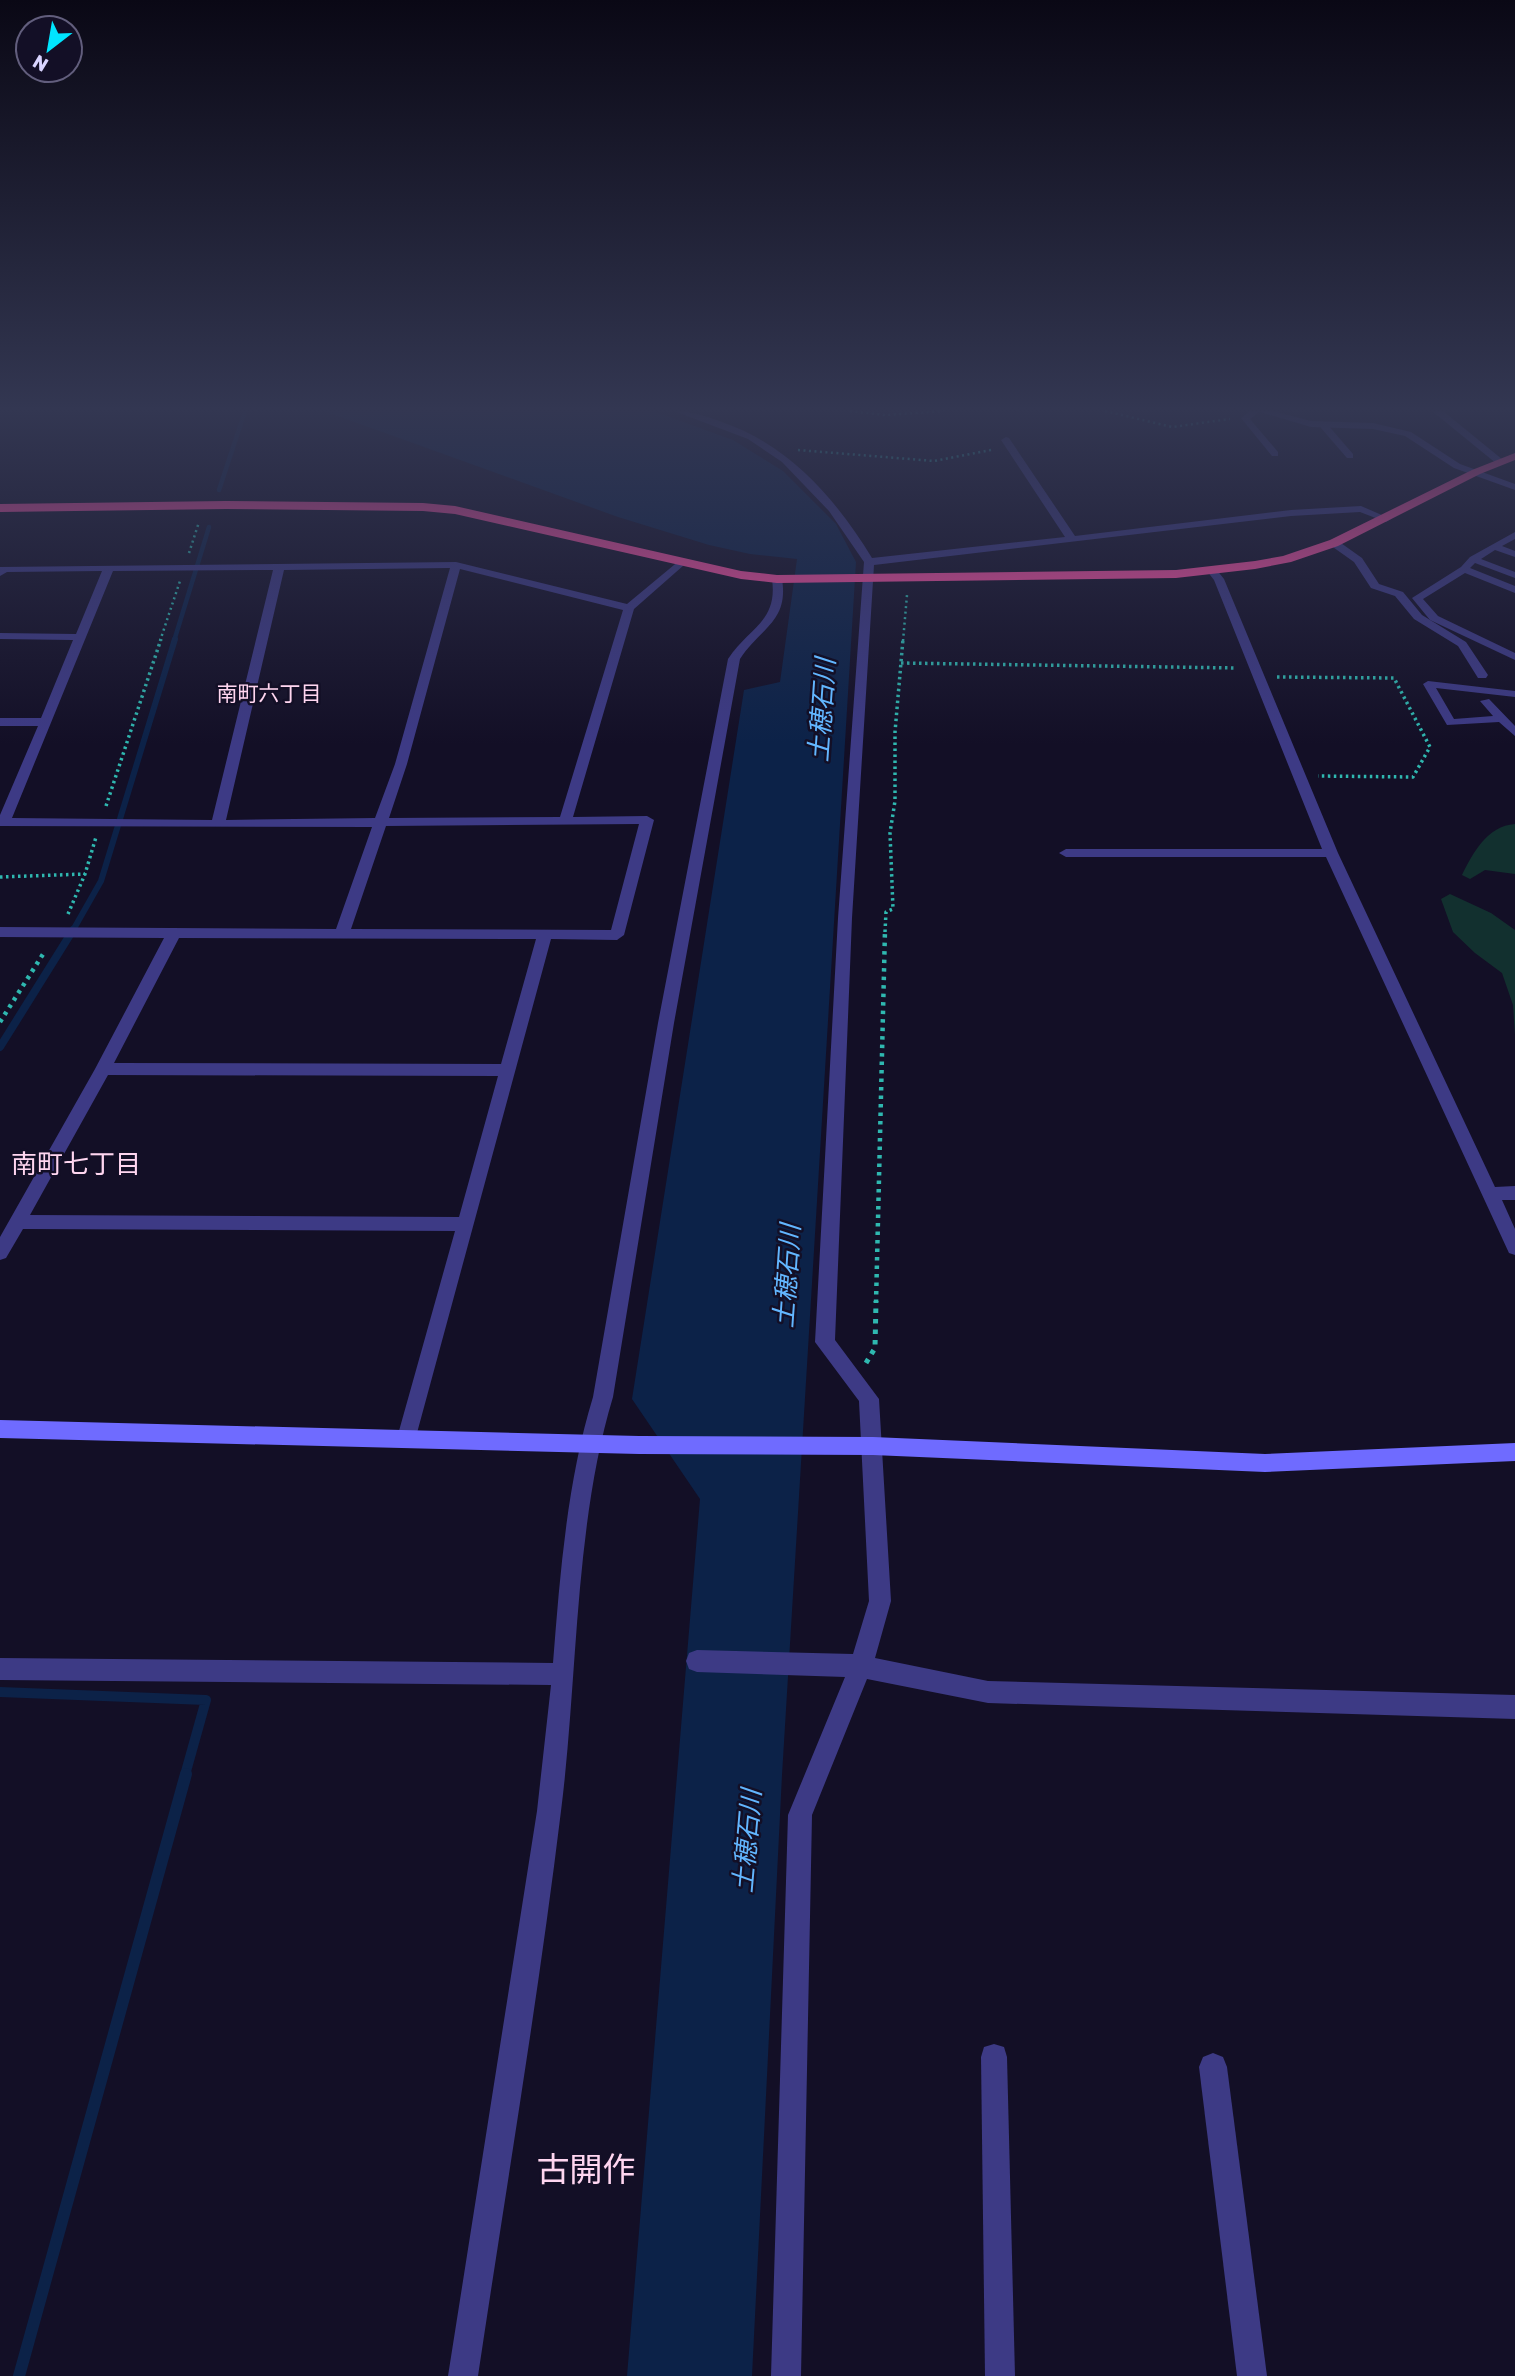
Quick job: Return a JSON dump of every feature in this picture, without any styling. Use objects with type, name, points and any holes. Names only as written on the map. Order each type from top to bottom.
[{"type":"highway","points":[[502,522],[680,563],[741,575],[782,578],[866,573],[1212,571],[1286,559],[1334,543],[1380,522]]},
{"type":"street","points":[[786,2376],[800,1815],[862,1666],[880,1601],[869,1399],[825,1342],[845,918],[866,573],[856,539],[843,522]]},
{"type":"street","points":[[1060,522],[1072,540]]},
{"type":"street","points":[[866,573],[1072,540],[1230,522]]},
{"type":"street","points":[[1334,543],[1359,560],[1375,586],[1399,594],[1418,617],[1462,644],[1482,675]]},
{"type":"street","points":[[565,821],[629,608],[680,563]]},
{"type":"street","points":[[0,573],[4,569],[456,565],[629,608]]},
{"type":"street","points":[[342,934],[401,764],[456,565]]},
{"type":"street","points":[[218,824],[279,566]]},
{"type":"street","points":[[0,932],[617,935],[647,820],[218,824],[2,822],[108,568]]},
{"type":"street","points":[[1212,571],[1219,579],[1331,853],[1515,1248]]},
{"type":"street","points":[[463,2376],[547,1824],[564,1674],[570,1589],[589,1443],[603,1397],[666,1023],[734,659],[742,644],[768,620],[779,605],[782,578]]},
{"type":"street","points":[[0,636],[78,637]]},
{"type":"street","points":[[0,722],[44,722]]},
{"type":"street","points":[[1066,853],[1331,853]]},
{"type":"street","points":[[0,1254],[103,1069],[175,931]]},
{"type":"street","points":[[407,1438],[545,934]]},
{"type":"street","points":[[103,1069],[508,1070]]},
{"type":"street","points":[[1489,1194],[1515,1193]]},
{"type":"street","points":[[18,1222],[467,1224]]},
{"type":"street","points":[[0,1429],[639,1445],[873,1446],[1265,1463],[1515,1451]]},
{"type":"street","points":[[696,1661],[862,1666],[988,1692],[1515,1707]]},
{"type":"street","points":[[0,1669],[564,1674]]},
{"type":"street","points":[[994,2057],[1000,2376]]},
{"type":"street","points":[[1213,2067],[1252,2376]]},
{"type":"lane","points":[[1515,535],[1473,559],[1464,569],[1417,598],[1434,618],[1515,657]]},
{"type":"lane","points":[[1495,547],[1515,554]]},
{"type":"lane","points":[[1473,559],[1515,575]]},
{"type":"lane","points":[[1464,569],[1515,590]]},
{"type":"lane","points":[[1500,719],[1451,723],[1427,684],[1515,694]]},
{"type":"lane","points":[[1485,701],[1515,733]]},
{"type":"path","points":[[0,1021],[74,904],[199,522]]},
{"type":"path","points":[[856,1381],[875,1348],[884,944],[886,912],[893,909],[890,833],[895,801],[895,732],[907,596]]},
{"type":"path","points":[[901,663],[1394,678],[1430,747],[1413,778],[1299,775]]},
{"type":"path","points":[[0,877],[85,874]]},
{"type":"green space","points":[[1515,824],[1515,874],[1485,870],[1470,879],[1462,875],[1476,850],[1489,835]]},
{"type":"green space","points":[[1450,894],[1491,913],[1515,930],[1515,1035],[1513,1005],[1502,973],[1453,932],[1441,899]]},
{"type":"water","name":"土穂石川","points":[[634,522],[834,522],[856,562],[782,1775],[752,2376],[627,2376],[700,1499],[632,1399],[744,690],[780,682],[797,559],[750,554],[709,545]]},
{"type":"waterway","points":[[174,641],[209,527]]},
{"type":"waterway","points":[[72,932],[101,881],[175,639]]},
{"type":"waterway","points":[[0,1047],[73,930]]},
{"type":"waterway","points":[[0,1692],[206,1700],[185,1775]]},
{"type":"waterway","points":[[19,2376],[186,1774]]},
{"type":"district","name":"南町六丁目","points":[[269,694]]},
{"type":"district","name":"南町七丁目","points":[[76,1164]]},
{"type":"district","name":"古開作","points":[[586,2169]]}]
